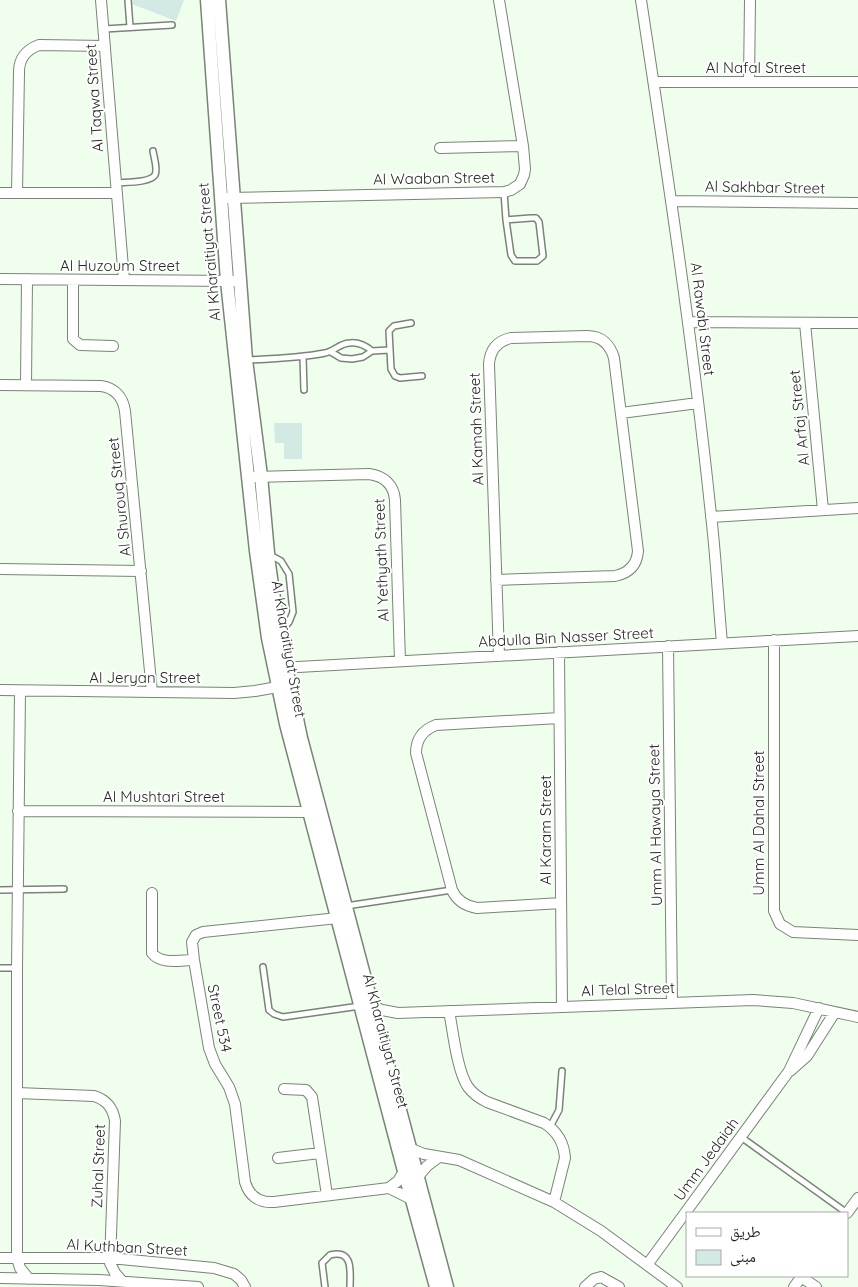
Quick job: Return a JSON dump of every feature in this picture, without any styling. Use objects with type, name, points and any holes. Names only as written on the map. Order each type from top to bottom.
[{"type":"street","name":"Al Taqwa Street","points":[[101,0],[124,280]]},
{"type":"street","name":"Al Kharaitiyat Street","points":[[207,0],[227,198],[233,281],[255,477],[279,633],[280,668]]},
{"type":"street","name":"Al Kharaitiyat Street","points":[[219,0],[227,198]]},
{"type":"street","name":"Al Waaban Street","points":[[227,198],[504,192],[516,187],[522,180],[525,169],[523,146],[499,0]]},
{"type":"street","name":"Al Rawabi Street","points":[[641,0],[672,201],[688,322],[711,517],[722,643]]},
{"type":"street","points":[[749,82],[750,0]]},
{"type":"street","points":[[17,193],[19,72],[23,57],[30,50],[39,46],[106,46]]},
{"type":"street","name":"Al Nafal Street","points":[[654,82],[858,82]]},
{"type":"street","points":[[440,148],[523,146]]},
{"type":"street","points":[[0,193],[117,194]]},
{"type":"street","name":"Al Sakhbar Street","points":[[672,201],[858,203]]},
{"type":"street","name":"Al Huzoum Street","points":[[0,279],[233,281]]},
{"type":"street","points":[[26,385],[27,279]]},
{"type":"street","points":[[73,280],[73,339],[80,345],[114,346]]},
{"type":"street","name":"Al Kharaitiyat Street","points":[[233,281],[246,360],[262,593],[284,686],[346,906],[366,1006],[404,1172],[436,1287]]},
{"type":"street","points":[[688,322],[858,323]]},
{"type":"street","name":"Al Arfaj Street","points":[[805,323],[824,510]]},
{"type":"street","name":"Al Kamah Street","points":[[496,580],[615,576],[632,568],[638,557],[614,358],[610,348],[603,340],[587,336],[511,338],[501,341],[493,349],[489,364],[496,580],[499,656]]},
{"type":"street","name":"Al Shurouq Street","points":[[0,385],[101,386],[116,392],[122,400],[125,411],[152,692]]},
{"type":"street","points":[[621,413],[698,403]]},
{"type":"street","name":"Al Yethyath Street","points":[[255,477],[369,474],[380,477],[390,484],[395,494],[400,661]]},
{"type":"street","points":[[711,517],[858,508]]},
{"type":"street","points":[[0,569],[141,571]]},
{"type":"street","name":"Abdulla Bin Nasser Street","points":[[280,668],[858,636]]},
{"type":"street","name":"Umm Al Dahal Street","points":[[774,640],[774,911],[780,924],[793,932],[858,935]]},
{"type":"street","name":"Umm Al Hawaya Street","points":[[668,646],[672,1003]]},
{"type":"street","name":"Al Karam Street","points":[[559,652],[562,1007]]},
{"type":"street","name":"Al Kharaitiyat Street","points":[[284,686],[286,724],[338,918],[366,1006],[378,1030],[447,1287]]},
{"type":"street","name":"Al Jeryan Street","points":[[0,690],[234,693],[284,686]]},
{"type":"street","points":[[20,691],[17,890],[18,1261],[22,1272],[29,1279]]},
{"type":"street","points":[[559,718],[442,725],[427,730],[419,738],[416,748],[452,890],[460,901],[472,907],[561,903]]},
{"type":"street","name":"Al Mushtari Street","points":[[18,811],[310,812]]},
{"type":"street","points":[[152,893],[152,953],[159,960],[194,960]]},
{"type":"street","name":"Street 534","points":[[338,918],[199,932],[192,940],[209,1048],[215,1064],[229,1087],[235,1104],[247,1187],[258,1199],[268,1202],[390,1188]]},
{"type":"street","name":"Al Telal Street","points":[[366,1006],[398,1013],[766,1000],[819,1008],[858,1017]]},
{"type":"street","name":"Umm Jedaiah","points":[[647,1265],[789,1071],[819,1008]]},
{"type":"street","points":[[448,1011],[463,1076],[474,1094],[486,1102],[550,1127],[560,1139],[564,1151],[564,1165],[554,1202]]},
{"type":"street","name":"Umm Jedaiah","points":[[789,1071],[807,1056],[835,1012]]},
{"type":"street","points":[[378,1030],[384,1020],[398,1013]]},
{"type":"street","points":[[284,1089],[306,1090],[311,1094],[327,1195]]},
{"type":"street","name":"Zuhal Street","points":[[17,1093],[94,1096],[105,1101],[112,1110],[115,1121],[110,1261]]},
{"type":"street","points":[[409,1148],[424,1154],[459,1160],[554,1202],[586,1221],[677,1287]]},
{"type":"street","points":[[278,1158],[320,1153]]},
{"type":"street","points":[[417,1178],[426,1166],[439,1157]]},
{"type":"street","points":[[404,1172],[390,1188],[411,1199]]},
{"type":"street","points":[[848,1212],[858,1198]]},
{"type":"street","name":"Al Kuthban Street","points":[[0,1258],[18,1261],[110,1261],[222,1269],[239,1278],[245,1287]]},
{"type":"street","points":[[2,1278],[18,1261]]},
{"type":"street","points":[[97,1280],[105,1273],[110,1261]]},
{"type":"street","points":[[110,1261],[115,1273],[122,1281]]},
{"type":"street","points":[[585,1287],[594,1279],[601,1277],[620,1287]]},
{"type":"street","points":[[803,1277],[816,1287]]},
{"type":"street","points":[[2,1278],[122,1281],[198,1287]]},
{"type":"lane","points":[[128,0],[130,27]]},
{"type":"lane","points":[[104,29],[172,24]]},
{"type":"lane","points":[[116,182],[152,179],[156,171],[153,151]]},
{"type":"lane","points":[[504,192],[506,220],[510,255],[518,261],[537,261],[542,258],[544,251],[538,220],[531,218],[506,220]]},
{"type":"lane","points":[[411,323],[394,326],[390,329],[389,350],[391,369],[395,376],[400,378],[422,376]]},
{"type":"lane","points":[[246,360],[302,357],[331,352],[340,345],[351,342],[362,344],[372,351]]},
{"type":"lane","points":[[331,352],[341,358],[352,359],[363,357],[372,351],[389,350]]},
{"type":"lane","points":[[302,357],[304,390]]},
{"type":"lane","points":[[268,554],[281,561],[289,574],[293,612],[289,622],[279,633]]},
{"type":"lane","points":[[0,890],[64,889]]},
{"type":"lane","points":[[346,906],[452,890]]},
{"type":"lane","points":[[263,967],[269,1010],[278,1016],[283,1017],[366,1006]]},
{"type":"lane","points":[[0,968],[17,968]]},
{"type":"lane","points":[[550,1127],[559,1110],[562,1072]]},
{"type":"lane","points":[[741,1137],[846,1212]]},
{"type":"lane","points":[[325,1287],[322,1263],[330,1254],[338,1254],[346,1257],[350,1264],[350,1287]]},
{"type":"building","points":[[133,0],[184,0],[176,21],[132,4]]},
{"type":"building","points":[[274,423],[302,423],[302,459],[284,459],[284,443],[275,443]]}]
